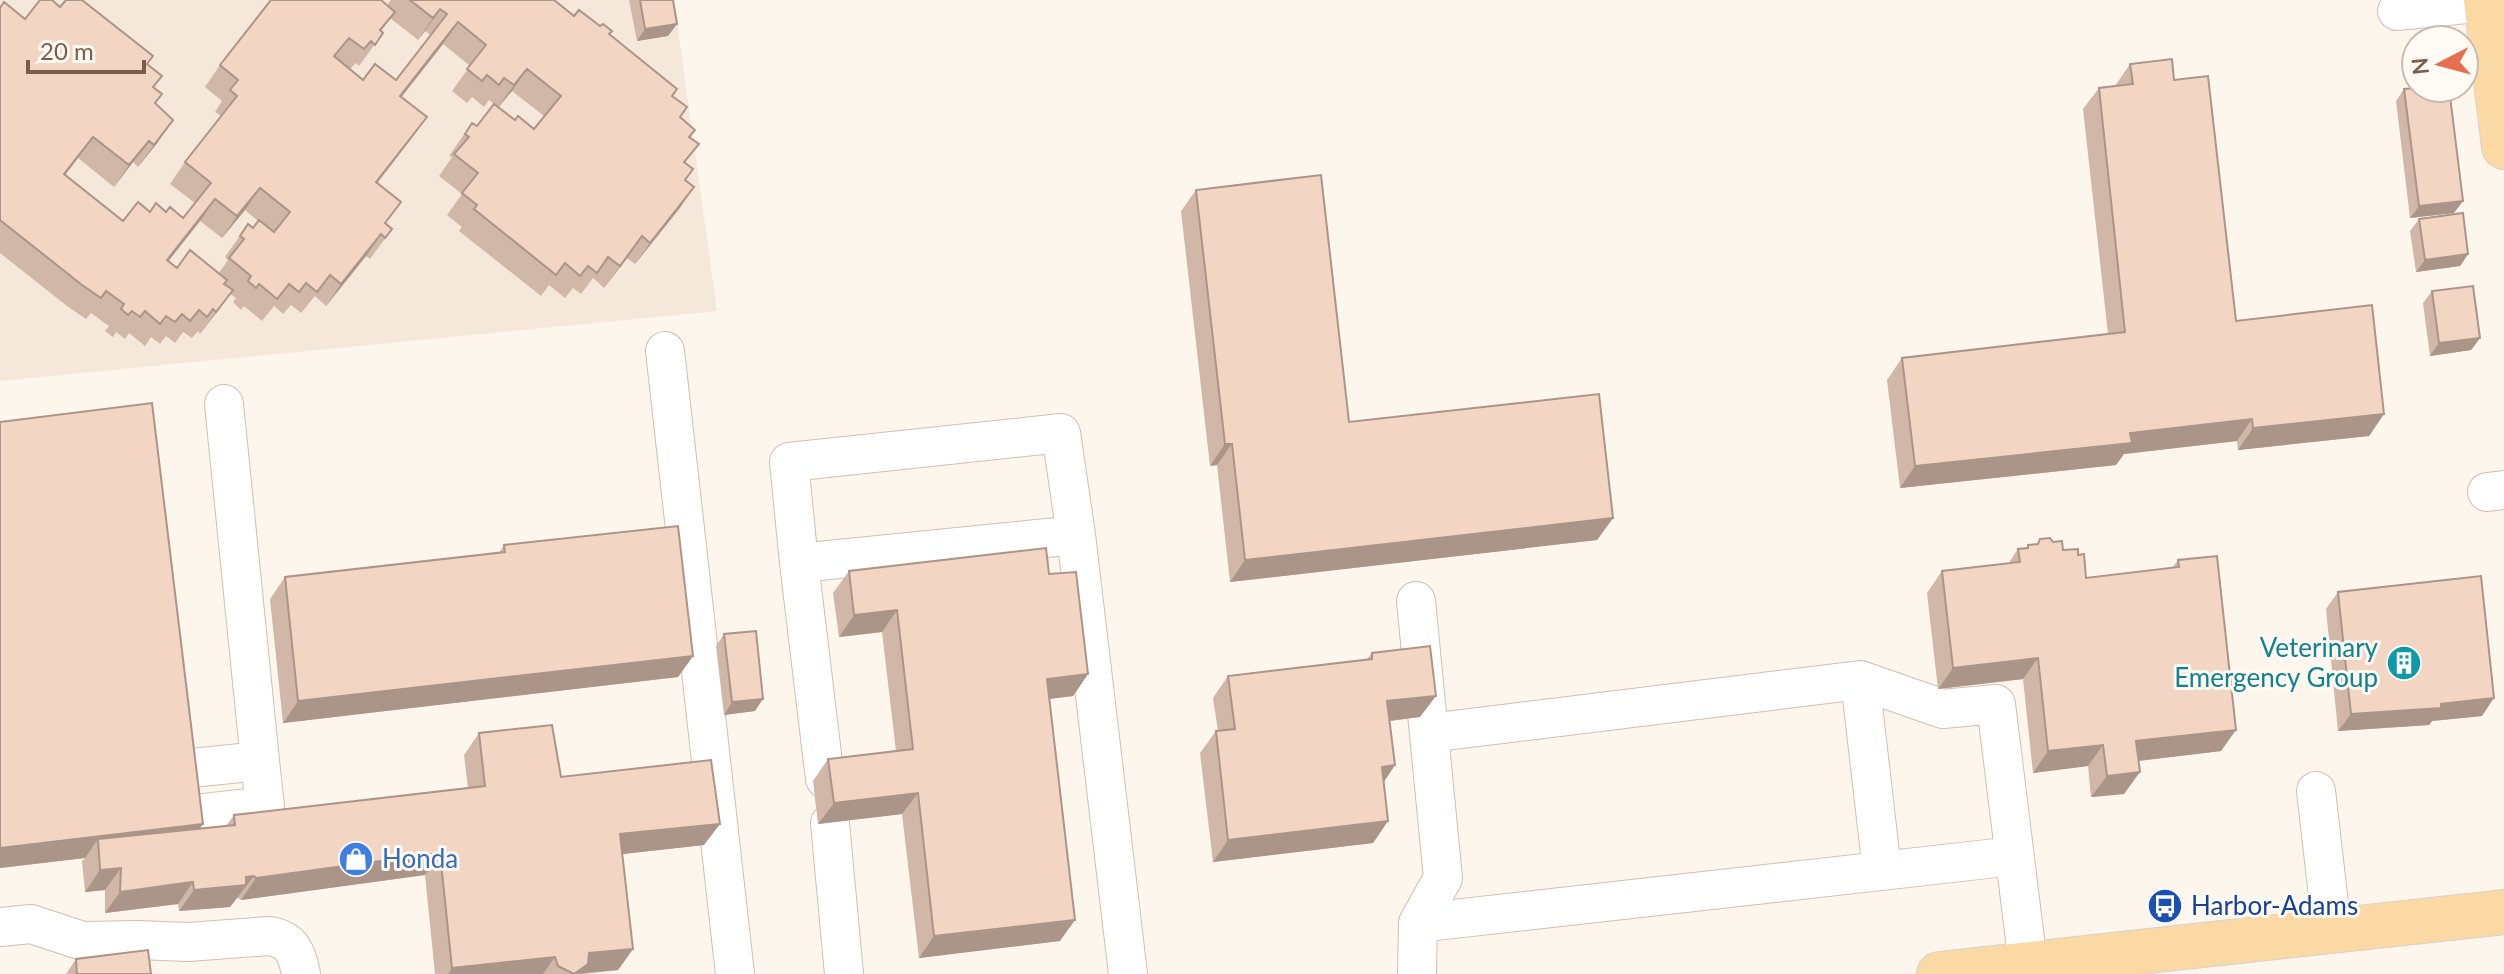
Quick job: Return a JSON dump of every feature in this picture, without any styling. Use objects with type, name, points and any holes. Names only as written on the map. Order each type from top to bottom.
[{"type":"main road","points":[[2495,8],[2504,147]]},
{"type":"main road","points":[[1939,974],[2504,912]]},
{"type":"lane","points":[[2397,11],[2495,8]]},
{"type":"lane","points":[[665,351],[735,974]]},
{"type":"lane","points":[[119,822],[265,806],[224,404]]},
{"type":"lane","points":[[825,779],[789,462],[1061,433],[1128,974]]},
{"type":"lane","points":[[799,563],[1076,535]]},
{"type":"lane","points":[[1416,601],[1443,878],[1418,923],[1417,974]]},
{"type":"lane","points":[[1429,733],[1860,680],[1943,709],[1996,704],[2028,964]]},
{"type":"lane","points":[[1860,680],[1882,870]]},
{"type":"lane","points":[[109,777],[260,761]]},
{"type":"lane","points":[[2316,791],[2332,930]]},
{"type":"lane","points":[[830,823],[844,974]]},
{"type":"lane","points":[[1418,923],[2014,856]]},
{"type":"lane","points":[[0,927],[31,924],[83,941],[188,942],[270,936],[281,938],[291,945],[301,974]]},
{"type":"shaded area","points":[[0,0],[674,0],[717,311],[0,381]]},
{"type":"building","points":[[40,0],[52,0],[60,7],[66,0],[82,0],[153,56],[147,64],[162,76],[153,87],[162,94],[155,103],[173,120],[154,145],[149,141],[129,165],[93,137],[64,174],[123,221],[138,202],[150,212],[156,203],[166,212],[170,207],[183,218],[211,183],[185,162],[237,96],[230,90],[238,80],[220,65],[271,0],[381,0],[395,12],[380,30],[383,33],[375,45],[371,41],[364,49],[349,38],[334,56],[363,80],[375,64],[396,80],[447,14],[440,9],[433,18],[410,0],[554,0],[574,16],[579,10],[612,31],[609,34],[677,89],[672,96],[687,107],[680,117],[695,130],[689,137],[699,144],[684,162],[693,169],[685,180],[694,187],[650,243],[642,236],[620,266],[608,257],[597,273],[588,266],[580,276],[565,263],[556,275],[474,209],[477,205],[462,193],[478,173],[454,154],[469,137],[465,134],[472,123],[477,126],[494,104],[515,120],[518,116],[534,129],[561,96],[527,69],[514,85],[504,78],[499,85],[487,75],[482,81],[467,69],[486,45],[458,22],[400,96],[427,117],[376,182],[401,202],[385,223],[392,229],[385,238],[381,234],[341,284],[330,275],[317,292],[306,283],[299,292],[289,284],[277,299],[259,284],[256,288],[248,281],[251,276],[229,258],[244,239],[240,236],[248,224],[253,228],[259,220],[274,232],[290,212],[260,188],[237,216],[215,199],[167,260],[177,268],[190,250],[227,280],[224,284],[233,290],[216,312],[213,309],[207,317],[199,310],[190,321],[182,314],[175,322],[166,316],[160,324],[145,311],[140,317],[132,311],[128,315],[121,309],[124,304],[106,291],[101,298],[0,220],[0,8],[4,2],[25,19]]},
{"type":"building","points":[[640,0],[673,0],[677,24],[645,29]]},
{"type":"building","points":[[2172,59],[2174,80],[2208,76],[2236,321],[2372,305],[2384,414],[2253,428],[2252,419],[2130,433],[2132,443],[1915,466],[1902,358],[2125,332],[2099,88],[2133,84],[2130,64]]},
{"type":"building","points":[[2406,104],[2451,104],[2463,201],[2419,206]]},
{"type":"building","points":[[1321,175],[1349,422],[1599,394],[1613,518],[1245,560],[1232,444],[1225,444],[1196,190]]},
{"type":"building","points":[[2463,213],[2468,254],[2425,260],[2419,219]]},
{"type":"building","points":[[2473,286],[2480,338],[2439,343],[2432,291]]},
{"type":"building","points":[[152,403],[203,824],[0,848],[0,422]]},
{"type":"building","points":[[678,526],[693,656],[298,701],[285,577],[505,552],[504,545]]},
{"type":"building","points":[[2050,538],[2053,542],[2062,541],[2063,550],[2078,549],[2078,555],[2084,554],[2086,578],[2179,567],[2178,560],[2217,556],[2236,730],[2136,741],[2140,772],[2107,776],[2103,745],[2048,751],[2038,658],[1953,668],[1942,571],[2020,562],[2018,549]]},
{"type":"building","points":[[1046,548],[1049,574],[1076,572],[1088,674],[1047,679],[1075,920],[934,936],[918,793],[834,803],[828,759],[913,749],[897,610],[854,615],[849,571]]},
{"type":"building","name":"Veterinary Emergency Group","points":[[2481,576],[2494,698],[2441,704],[2441,708],[2351,714],[2338,592]]},
{"type":"building","points":[[756,631],[763,699],[732,702],[724,634]]},
{"type":"building","points":[[1430,646],[1436,696],[1387,701],[1395,765],[1382,767],[1388,821],[1228,840],[1216,731],[1235,729],[1228,676],[1372,659],[1372,653]]},
{"type":"building","name":"Honda","points":[[552,725],[561,777],[711,760],[720,824],[620,834],[633,949],[589,953],[588,964],[574,974],[558,966],[555,957],[452,968],[440,853],[246,877],[246,885],[194,890],[193,882],[120,892],[121,868],[100,870],[98,839],[235,825],[234,815],[485,786],[479,733]]},
{"type":"building","points":[[148,950],[151,974],[77,974],[76,959]]},
{"type":"place","name":"Veterinary Emergency Group","points":[[2404,663]]},
{"type":"place","name":"Honda","points":[[356,859]]},
{"type":"place","name":"Harbor-Adams","points":[[2165,906]]}]
